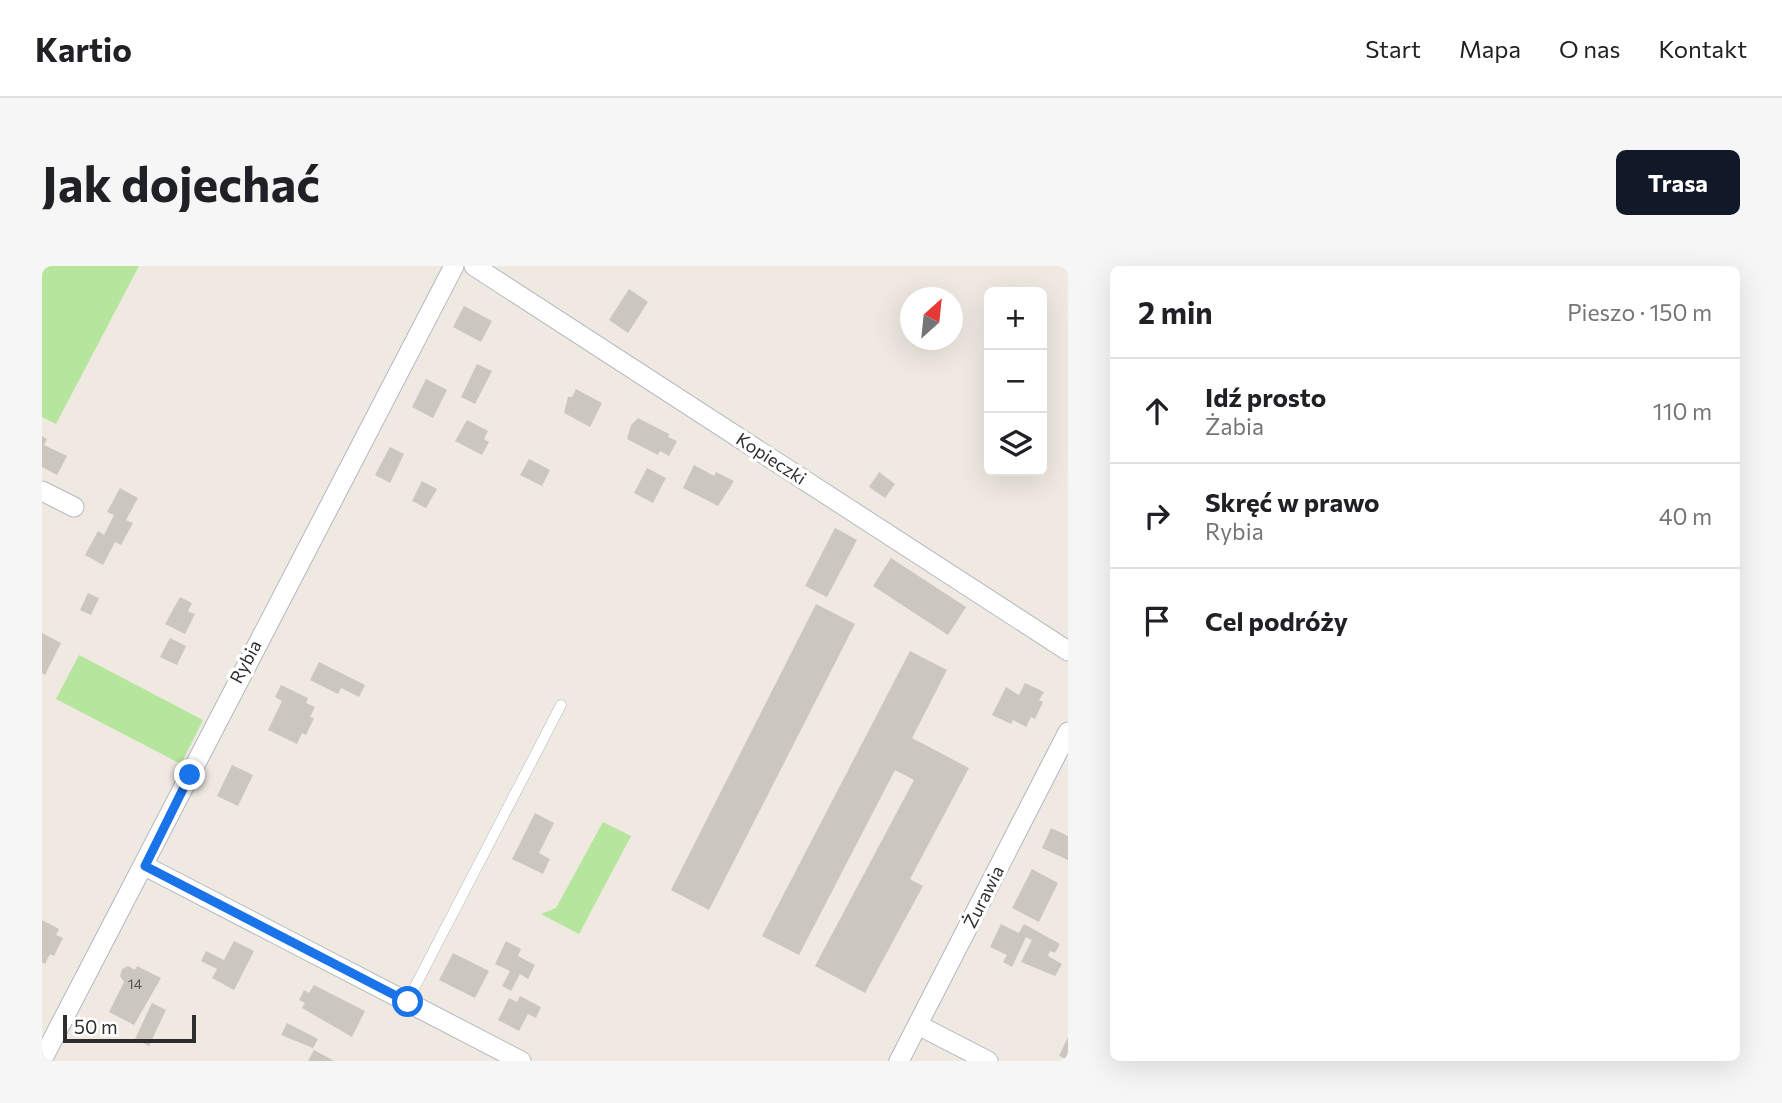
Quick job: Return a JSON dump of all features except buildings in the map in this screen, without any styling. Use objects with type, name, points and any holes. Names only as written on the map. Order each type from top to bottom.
[{"type":"street","name":"Rybia","points":[[42,1060],[454,266]]},
{"type":"street","name":"Kopieczki","points":[[474,266],[1068,651]]},
{"type":"street","points":[[42,491],[74,507]]},
{"type":"street","name":"Żurawia","points":[[899,1061],[1068,732]]},
{"type":"street","points":[[145,866],[521,1061]]},
{"type":"street","points":[[918,1025],[988,1061]]},
{"type":"lane","points":[[408,1002],[561,705]]},
{"type":"green space","points":[[42,266],[139,266],[56,424],[42,417]]},
{"type":"green space","points":[[79,655],[203,720],[181,764],[56,699]]},
{"type":"green space","points":[[603,822],[631,836],[579,934],[541,914],[556,908]]},
{"type":"route","points":[[190,775],[145,866],[408,1002]]}]
